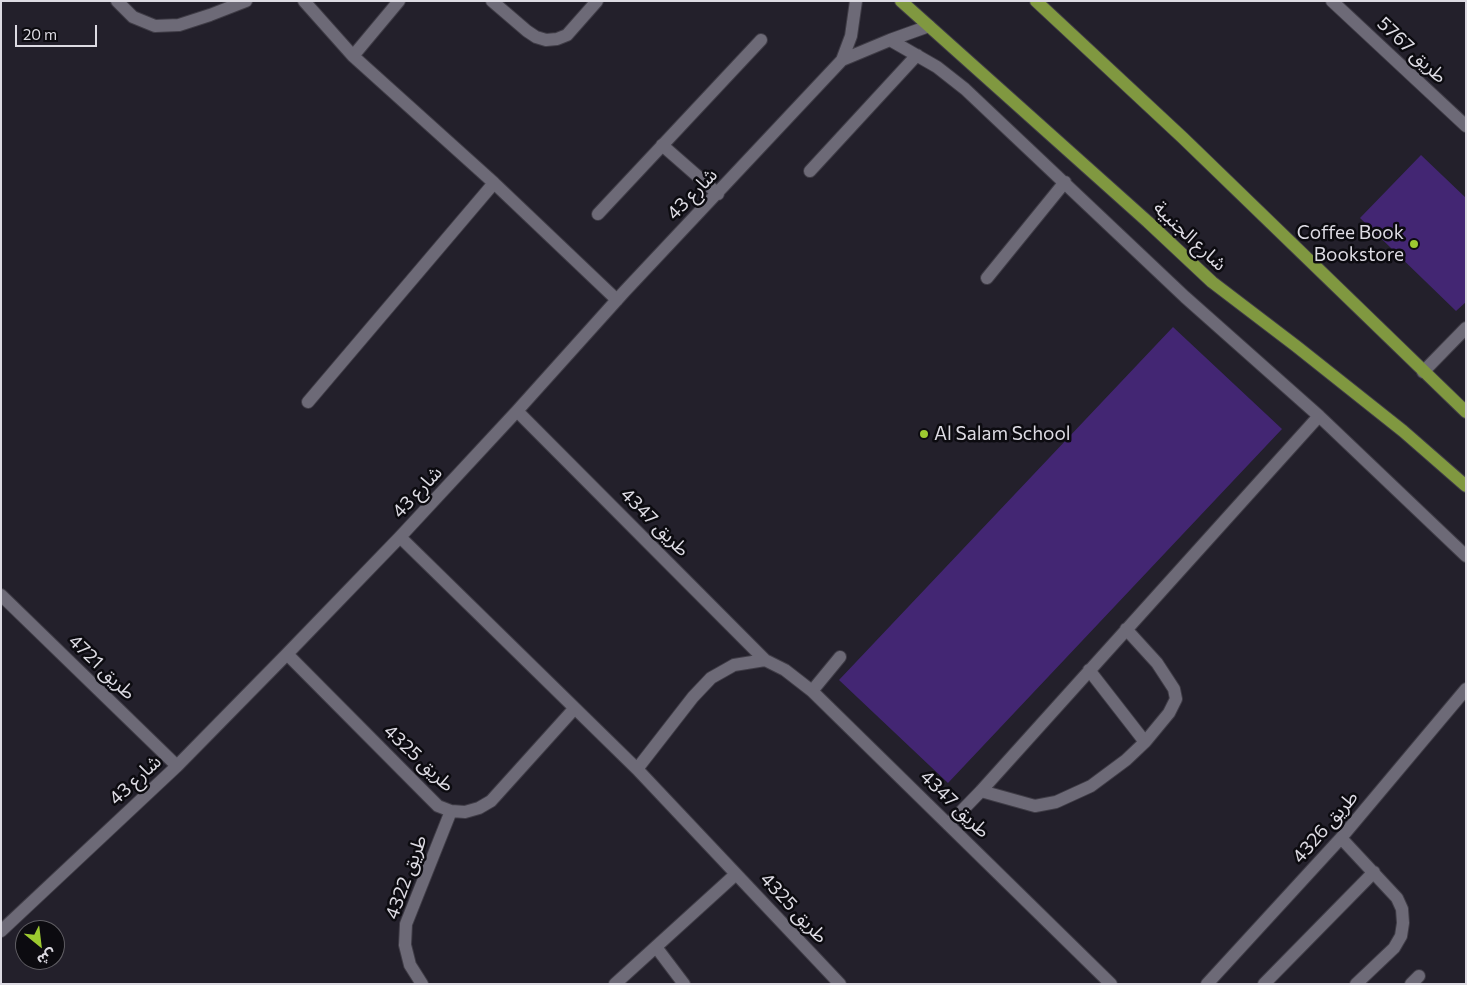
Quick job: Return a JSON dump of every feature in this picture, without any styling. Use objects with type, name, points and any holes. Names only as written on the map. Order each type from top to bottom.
[{"type":"main road","name":"شارع الجنبية","points":[[900,1],[1140,215],[1212,282],[1403,431],[1466,486]]},
{"type":"main road","points":[[1036,1],[1184,138],[1466,412]]},
{"type":"street","points":[[117,1],[133,17],[155,26],[179,25],[246,1]]},
{"type":"street","points":[[304,1],[353,56],[494,183],[617,300]]},
{"type":"street","points":[[353,56],[399,1]]},
{"type":"street","points":[[500,4],[536,37],[546,40],[557,39],[567,35],[598,1]]},
{"type":"street","name":"شارع 43","points":[[1,931],[177,766],[400,537],[518,411],[617,300],[842,60],[851,36],[856,1]]},
{"type":"street","name":"طريق 5767","points":[[1332,1],[1466,126]]},
{"type":"street","name":"شارع 43","points":[[842,60],[929,26]]},
{"type":"street","points":[[598,214],[761,40]]},
{"type":"street","points":[[890,40],[951,77],[965,88],[1186,297],[1319,416],[1466,556]]},
{"type":"street","points":[[810,171],[917,56]]},
{"type":"street","points":[[662,145],[718,194]]},
{"type":"street","points":[[987,278],[1065,182]]},
{"type":"street","points":[[308,402],[494,183]]},
{"type":"street","points":[[1423,372],[1466,328]]},
{"type":"street","name":"طريق 4347","points":[[518,411],[765,660],[785,670],[812,691],[1111,984]]},
{"type":"street","points":[[948,824],[981,791],[1319,416]]},
{"type":"street","name":"طريق 4325","points":[[400,537],[637,769],[840,984]]},
{"type":"street","name":"طريق 4721","points":[[1,595],[177,766]]},
{"type":"street","points":[[981,791],[1035,806],[1056,802],[1091,786],[1126,760],[1145,742],[1169,714],[1176,699],[1174,689],[1157,663],[1126,629]]},
{"type":"street","name":"طريق 4325","points":[[287,654],[438,806],[451,810],[465,812],[491,801],[574,709]]},
{"type":"street","points":[[812,691],[840,657]]},
{"type":"street","points":[[637,769],[711,678],[734,665],[765,660]]},
{"type":"street","points":[[1089,670],[1145,742]]},
{"type":"street","name":"طريق 4326","points":[[1207,984],[1341,838],[1466,689]]},
{"type":"street","name":"طريق 4322","points":[[422,984],[410,965],[404,945],[406,924],[451,810]]},
{"type":"street","points":[[1341,838],[1397,898],[1402,909],[1403,923],[1401,936],[1394,948],[1356,984]]},
{"type":"street","points":[[1264,984],[1374,872]]},
{"type":"street","points":[[615,984],[736,874]]},
{"type":"street","points":[[656,947],[684,984]]},
{"type":"building","points":[[1421,155],[1466,198],[1466,302],[1456,311],[1360,218]]},
{"type":"building","points":[[1173,327],[1282,429],[948,783],[839,680]]},
{"type":"place","name":"Coffee Book Bookstore","points":[[1414,244]]},
{"type":"place","name":"Al Salam School","points":[[924,434]]}]
